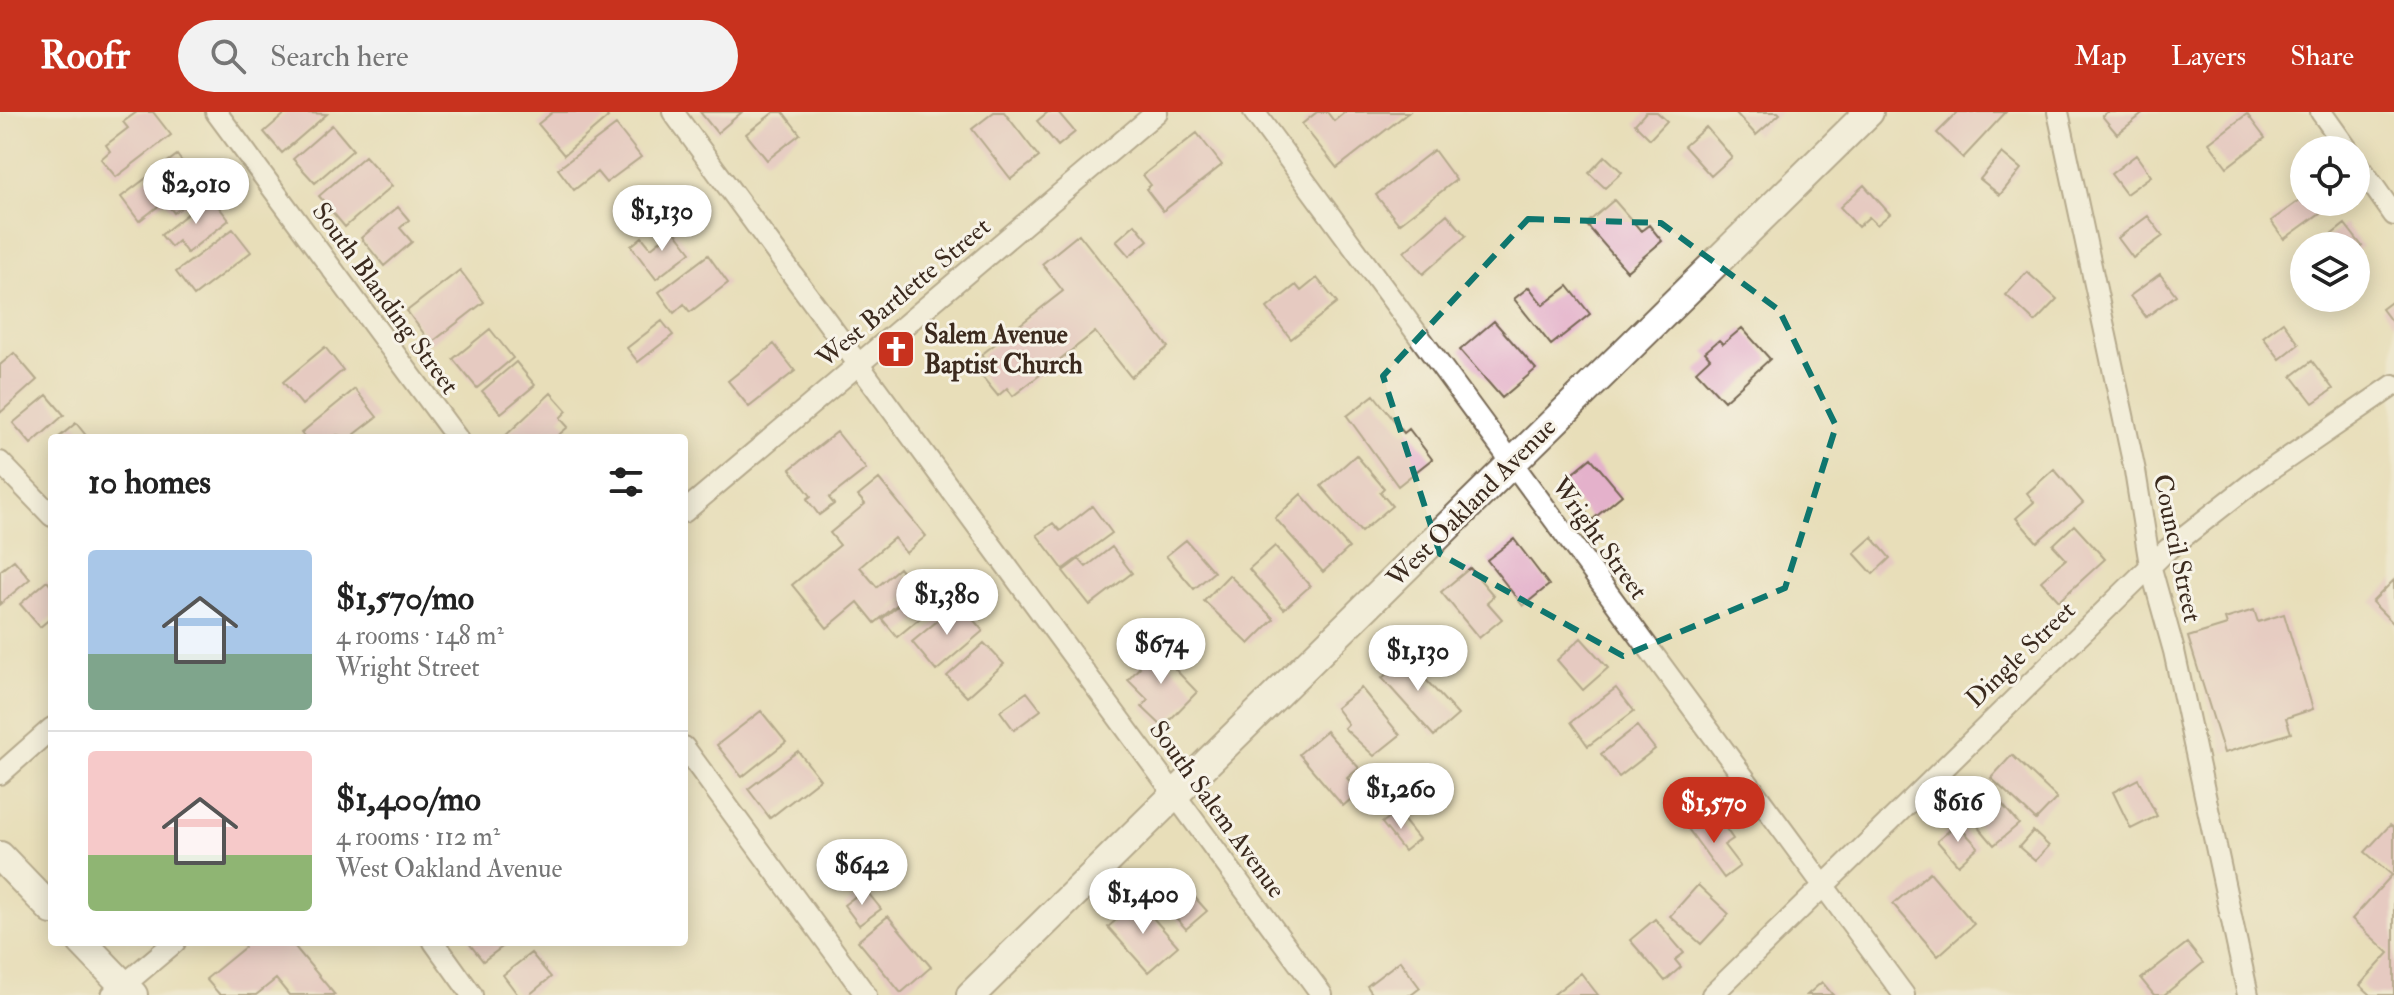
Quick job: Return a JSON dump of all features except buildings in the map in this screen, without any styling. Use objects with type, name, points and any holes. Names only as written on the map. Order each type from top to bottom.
[{"type":"street","name":"South Blanding Street","points":[[216,112],[454,434]]},
{"type":"street","name":"South Salem Avenue","points":[[673,112],[1322,995]]},
{"type":"street","name":"West Bartlette Street","points":[[688,509],[1157,112]]},
{"type":"street","name":"Wright Street","points":[[1254,112],[1904,995]]},
{"type":"street","name":"West Oakland Avenue","points":[[971,995],[1869,112]]},
{"type":"street","name":"Council Street","points":[[2058,112],[2135,471],[2150,565],[2174,651],[2248,995]]},
{"type":"street","points":[[2321,112],[2338,136]]},
{"type":"street","points":[[2370,181],[2394,215]]},
{"type":"street","name":"Dingle Street","points":[[1712,995],[2150,565],[2257,479],[2394,385]]},
{"type":"street","points":[[0,462],[48,512]]},
{"type":"street","points":[[0,774],[48,732]]},
{"type":"street","points":[[688,752],[866,995]]},
{"type":"street","points":[[0,856],[48,906]]},
{"type":"street","points":[[85,946],[123,992],[171,946]]},
{"type":"street","points":[[437,946],[472,995]]},
{"type":"highlighted area","points":[[1528,219],[1661,223],[1779,310],[1836,426],[1785,588],[1623,656],[1440,554],[1383,376]]},
{"type":"place","name":"Salem Avenue Baptist Church","points":[[896,349]]}]
